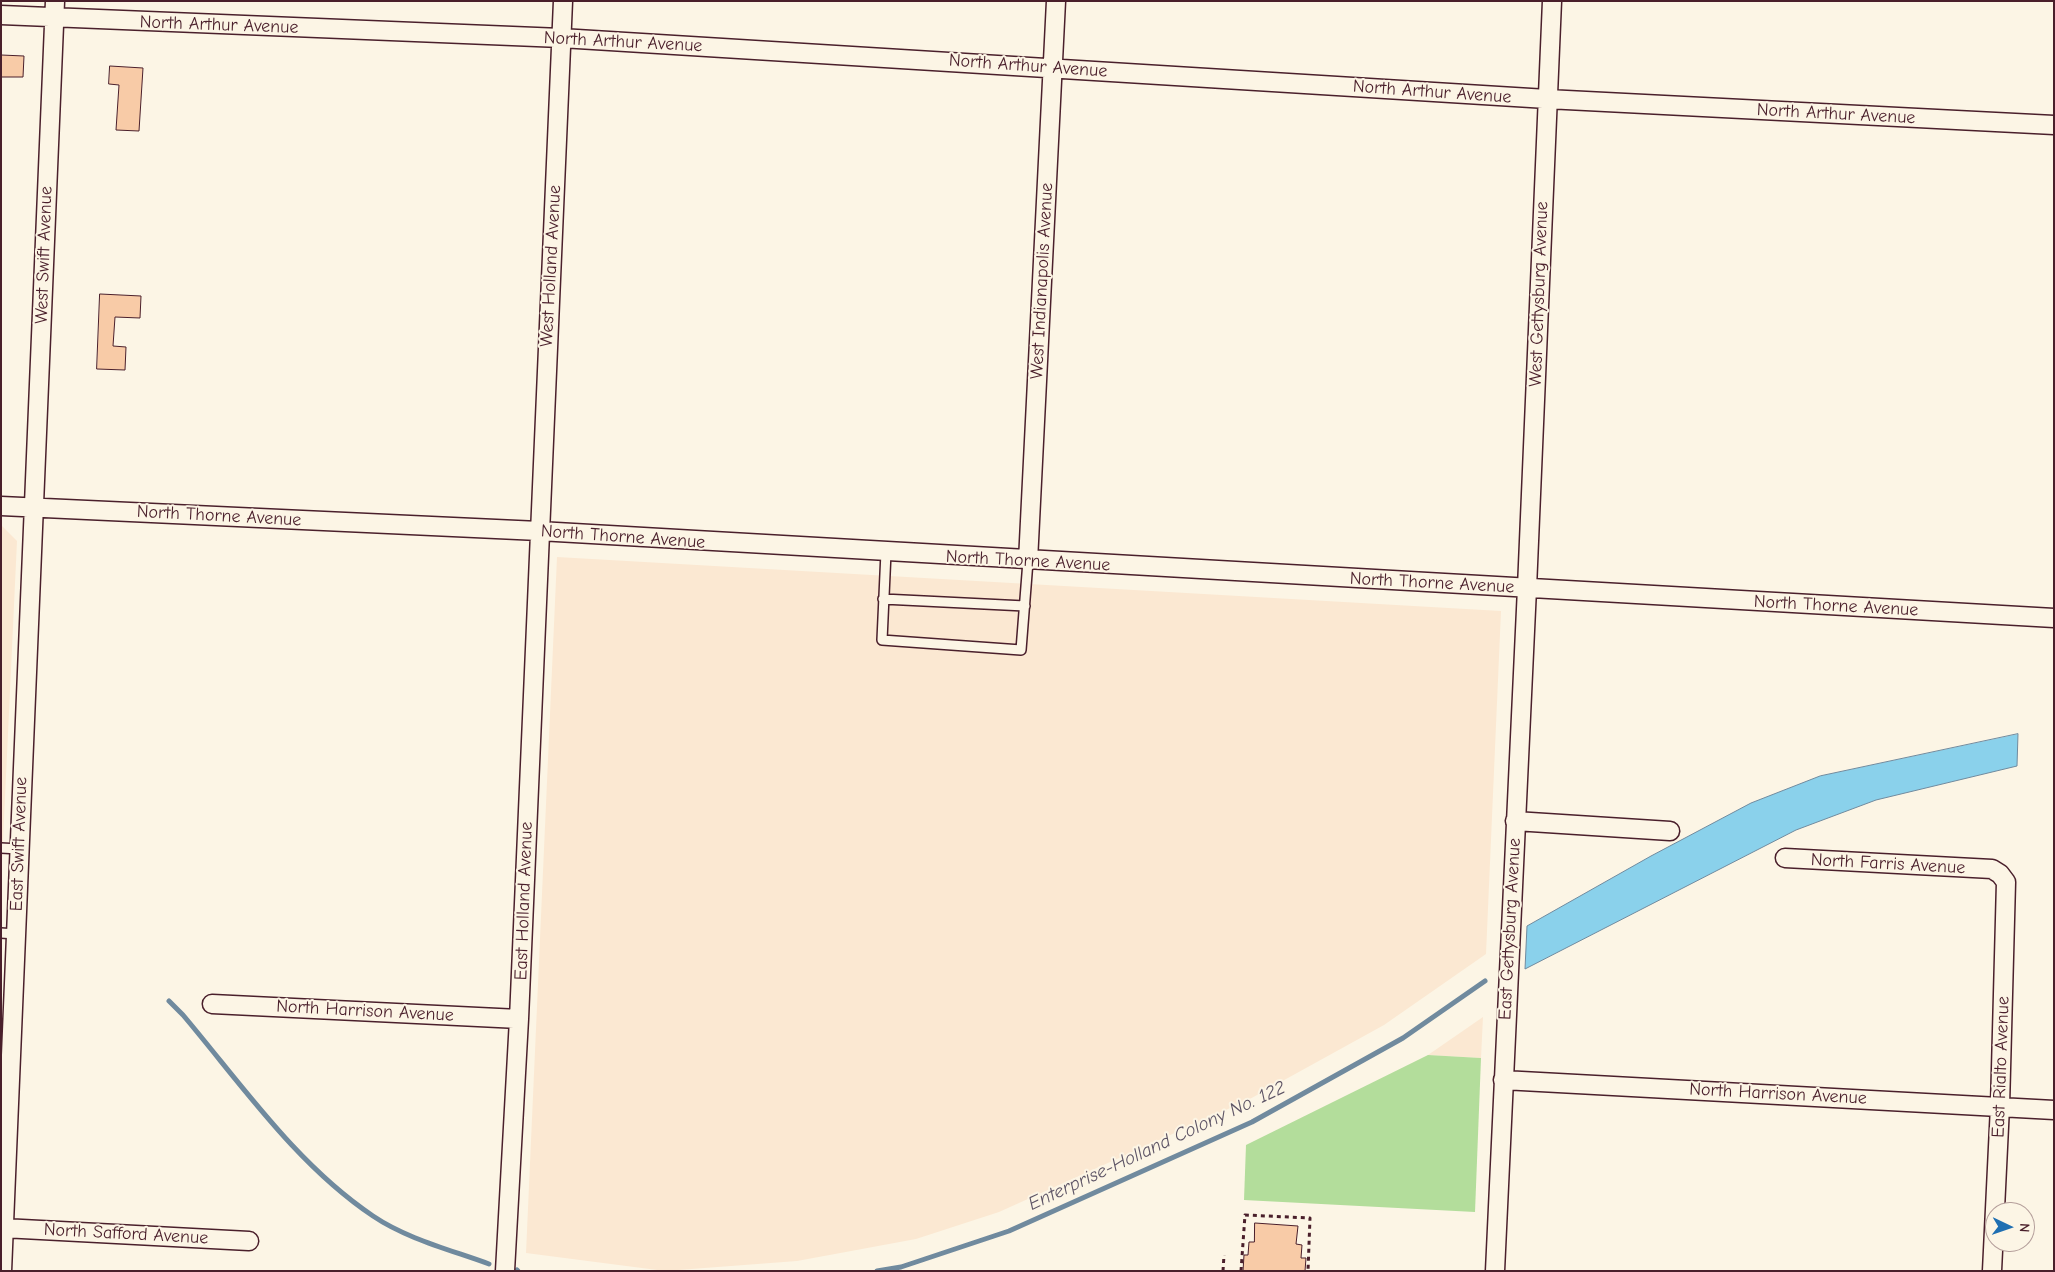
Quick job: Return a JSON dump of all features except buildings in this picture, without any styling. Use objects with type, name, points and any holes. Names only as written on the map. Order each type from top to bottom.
[{"type":"street","name":"West Swift Avenue","points":[[34,508],[55,1]]},
{"type":"street","name":"West Holland Avenue","points":[[539,531],[562,1]]},
{"type":"street","name":"West Indianapolis Avenue","points":[[1028,561],[1056,1]]},
{"type":"street","name":"West Gettysburg Avenue","points":[[1527,588],[1552,1]]},
{"type":"street","name":"North Arthur Avenue","points":[[1,15],[54,19],[561,38],[1547,99],[2054,125]]},
{"type":"street","name":"North Thorne Avenue","points":[[1,506],[539,531],[1028,561],[2054,618]]},
{"type":"street","name":"East Swift Avenue","points":[[2,1271],[8,933],[19,849],[34,508]]},
{"type":"street","name":"East Holland Avenue","points":[[505,1271],[519,1019],[539,531]]},
{"type":"street","name":"East Gettysburg Avenue","points":[[1495,1271],[1527,588]]},
{"type":"street","points":[[1515,822],[1670,831]]},
{"type":"street","name":"North Farris Avenue","points":[[1785,858],[1992,869]]},
{"type":"street","name":"East Rialto Avenue","points":[[1992,869],[2000,874],[2006,882],[2000,1106],[1992,1271]]},
{"type":"street","name":"North Harrison Avenue","points":[[212,1004],[519,1019]]},
{"type":"street","name":"North Harrison Avenue","points":[[1503,1080],[2054,1110]]},
{"type":"street","name":"North Safford Avenue","points":[[3,1228],[249,1241]]},
{"type":"lane","points":[[886,552],[882,640],[1021,650],[1028,561]]},
{"type":"lane","points":[[883,599],[1025,606]]},
{"type":"lane","points":[[1,848],[19,849]]},
{"type":"path","points":[[1241,1271],[1245,1215],[1310,1218],[1308,1271]]},
{"type":"path","points":[[1223,1271],[1224,1255]]},
{"type":"shaded area","points":[[1,525],[17,541],[1,883]]},
{"type":"shaded area","points":[[557,557],[1501,611],[1486,954],[1384,1025],[1248,1100],[999,1212],[916,1239],[797,1261],[665,1271],[526,1253]]},
{"type":"shaded area","points":[[1483,1017],[1481,1058],[1428,1055]]},
{"type":"green space","points":[[1428,1055],[1481,1058],[1475,1212],[1244,1200],[1246,1145]]},
{"type":"water","points":[[2018,734],[2017,766],[1876,800],[1796,830],[1525,969],[1527,926],[1651,856],[1751,803],[1820,776]]},
{"type":"waterway","name":"Enterprise-Holland Colony No. 122","points":[[877,1271],[901,1267],[1009,1231],[1252,1122],[1403,1038],[1485,981]]},
{"type":"waterway","name":"Enterprise-Holland Colony No. 122","points":[[169,1001],[183,1015],[272,1123],[345,1196],[373,1216],[400,1231],[489,1264]]}]
